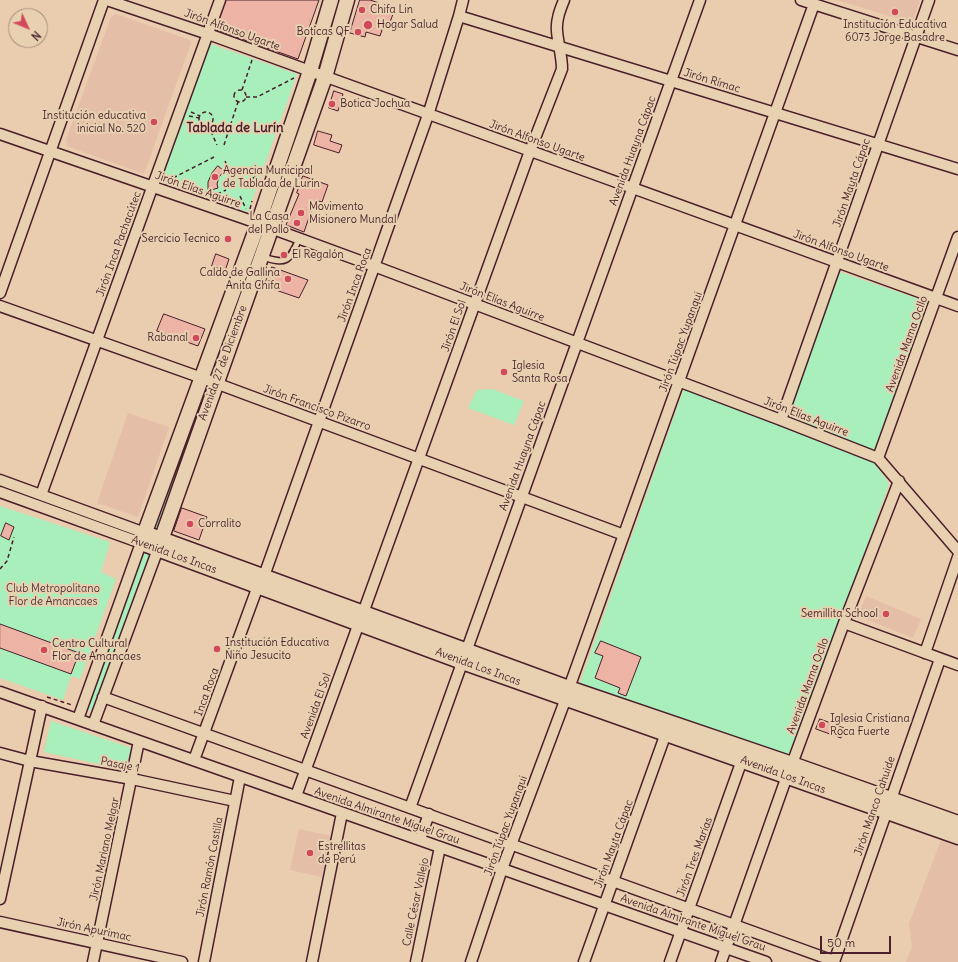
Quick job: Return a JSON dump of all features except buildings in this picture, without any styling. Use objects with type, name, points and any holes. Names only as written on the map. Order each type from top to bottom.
[{"type":"street","points":[[0,292],[104,0]]},
{"type":"street","name":"Jirón Alfonso Ugarte","points":[[107,0],[208,34],[303,73],[325,77],[958,306]]},
{"type":"street","name":"Jirón Inca Pachacútec","points":[[41,495],[220,0]]},
{"type":"street","name":"Avenida 27 de Diciembre","points":[[78,719],[202,378],[253,219],[303,73],[331,0]]},
{"type":"street","name":"Avenida 27 de Diciembre","points":[[93,725],[160,544],[215,383],[325,77],[347,0]]},
{"type":"street","name":"Jirón Inca Roca","points":[[261,581],[428,115],[459,16],[462,0]]},
{"type":"street","name":"Jirón El Sol","points":[[361,618],[420,459],[474,304],[562,69],[557,20],[564,0]]},
{"type":"street","name":"Avenida Huayna Cápac","points":[[410,808],[700,0]]},
{"type":"street","points":[[801,0],[958,50]]},
{"type":"street","name":"Jirón Mayta Cápac","points":[[781,420],[929,0]]},
{"type":"street","name":"Jirón Túpac Yupanqui","points":[[470,962],[502,869],[568,693],[814,4]]},
{"type":"street","name":"Jirón Rímac","points":[[459,16],[958,169]]},
{"type":"street","name":"Jirón Elías Aguirre","points":[[0,134],[152,187],[253,219],[299,239],[680,381],[878,458],[958,551]]},
{"type":"street","name":"Avenida Mama Ocllo","points":[[878,458],[958,237]]},
{"type":"street","name":"Jirón Francisco Pizarro","points":[[0,306],[202,378],[624,535]]},
{"type":"street","name":"Avenida Los Incas","points":[[0,480],[41,495],[143,538]]},
{"type":"street","name":"Avenida Mama Ocllo","points":[[721,962],[844,623],[898,481]]},
{"type":"street","name":"Avenida Los Incas","points":[[0,492],[143,538],[464,656],[790,770],[888,806],[958,837]]},
{"type":"street","points":[[925,653],[958,557]]},
{"type":"street","name":"Inca Roca","points":[[194,760],[261,581]]},
{"type":"street","name":"Avenida El Sol","points":[[296,796],[361,618]]},
{"type":"street","points":[[844,623],[958,665]]},
{"type":"street","name":"Jirón Manco Cahuide","points":[[834,961],[940,659]]},
{"type":"street","name":"Avenida Almirante Miguel Grau","points":[[0,692],[43,701],[93,725],[766,962]]},
{"type":"street","name":"Avenida Los Incas","points":[[568,693],[666,733],[742,760],[790,770]]},
{"type":"street","name":"Avenida Almirante Miguel Grau","points":[[104,697],[834,961]]},
{"type":"street","points":[[0,900],[43,701]]},
{"type":"street","name":"Jirón Mayta Cápac","points":[[584,962],[666,733]]},
{"type":"street","name":"Jirón Mariano Melgar","points":[[93,962],[140,741]]},
{"type":"street","name":"Pasaje 1","points":[[0,753],[30,761],[132,779],[235,801]]},
{"type":"street","name":"Jirón Tres Marías","points":[[670,962],[742,760]]},
{"type":"street","name":"Jirón Ramón Castilla","points":[[204,962],[240,776]]},
{"type":"street","name":"Avenida Los Incas","points":[[888,806],[958,823]]},
{"type":"street","points":[[312,962],[342,813]]},
{"type":"street","points":[[420,839],[429,814]]},
{"type":"street","name":"Calle César Vallejo","points":[[416,962],[440,847]]},
{"type":"street","name":"Jirón Apurimac","points":[[0,922],[182,962]]},
{"type":"lane","points":[[261,257],[279,262],[284,261],[292,254],[299,239]]},
{"type":"path","points":[[242,90],[253,59]]},
{"type":"path","points":[[238,102],[243,101],[246,97],[257,97],[303,73]]},
{"type":"path","points":[[293,85],[295,78]]},
{"type":"path","points":[[242,90],[245,92],[246,97]]},
{"type":"path","points":[[238,102],[235,100],[234,94],[237,91],[242,90]]},
{"type":"path","points":[[224,145],[238,102]]},
{"type":"path","points":[[185,116],[199,117],[205,113],[210,115],[212,121],[208,125],[202,125],[199,117],[187,110]]},
{"type":"path","points":[[208,125],[218,145]]},
{"type":"path","points":[[152,187],[214,157]]},
{"type":"path","points":[[225,161],[231,175]]},
{"type":"path","points":[[246,181],[262,174],[260,180]]},
{"type":"path","points":[[206,199],[226,190]]},
{"type":"path","points":[[253,200],[253,219]]},
{"type":"path","points":[[0,569],[7,562],[14,538]]},
{"type":"path","points":[[43,701],[74,706]]},
{"type":"shaded area","name":"Institución Educativa 6073 Jorge Basadre","points":[[837,0],[920,0],[912,23]]},
{"type":"shaded area","points":[[116,14],[190,40],[191,43],[144,174],[67,146],[66,140],[111,17]]},
{"type":"shaded area","points":[[128,413],[169,427],[138,517],[97,503]]},
{"type":"shaded area","name":"Semillita School","points":[[866,596],[921,619],[913,638],[863,618],[860,611]]},
{"type":"shaded area","name":"Estrellitas de Perú","points":[[299,829],[331,836],[322,877],[290,870]]},
{"type":"shaded area","points":[[941,840],[958,847],[958,962],[906,962],[912,947],[909,924]]},
{"type":"green space","points":[[210,44],[297,74],[248,212],[161,182]]},
{"type":"green space","points":[[312,75],[319,79],[269,224],[263,221]]},
{"type":"green space","points":[[840,272],[930,303],[875,453],[788,416]]},
{"type":"green space","points":[[204,382],[212,385],[157,534],[150,531]]},
{"type":"green space","points":[[684,388],[874,462],[889,484],[790,759],[580,683]]},
{"type":"green space","points":[[492,389],[524,401],[514,425],[468,408],[477,390]]},
{"type":"green space","name":"Club Metropolitano Flor de Amancaes","points":[[0,506],[110,542],[101,572],[116,579],[80,679],[71,676],[63,700],[0,678]]},
{"type":"green space","points":[[144,549],[153,552],[94,712],[86,709]]},
{"type":"green space","points":[[51,721],[131,748],[126,770],[44,752]]},
{"type":"place","name":"Chifa Lin","points":[[362,10]]},
{"type":"place","name":"Institución Educativa 6073 Jorge Basadre","points":[[895,12]]},
{"type":"place","name":"Hogar Salud","points":[[368,25]]},
{"type":"place","name":"Boticas QF","points":[[358,32]]},
{"type":"place","name":"Botica Jochua","points":[[332,104]]},
{"type":"place","name":"Institución educativa inicial No. 520","points":[[154,122]]},
{"type":"place","name":"Agencia Municipal de Tablada de Lurín","points":[[215,177]]},
{"type":"place","name":"Movimento Misionero Mundal","points":[[301,213]]},
{"type":"place","name":"La Casa del Pollo","points":[[297,223]]},
{"type":"place","name":"Sercicio Tecnico","points":[[228,239]]},
{"type":"place","name":"El Regalón","points":[[284,255]]},
{"type":"place","name":"Caldo de Gallina Anita Chifa","points":[[288,279]]},
{"type":"place","name":"Rabanal","points":[[196,338]]},
{"type":"place","name":"Iglesia Santa Rosa","points":[[504,372]]},
{"type":"place","name":"Corralito","points":[[190,524]]},
{"type":"place","name":"Semillita School","points":[[886,614]]},
{"type":"place","name":"Institución Educativa Niño Jesucito","points":[[217,649]]},
{"type":"place","name":"Centro Cultural Flor de Amancaes","points":[[44,650]]},
{"type":"place","name":"Iglesia Cristiana Roca Fuerte","points":[[822,725]]},
{"type":"place","name":"Estrellitas de Perú","points":[[310,853]]},
{"type":"district","name":"Tablada de Lurín","points":[[235,128]]}]
